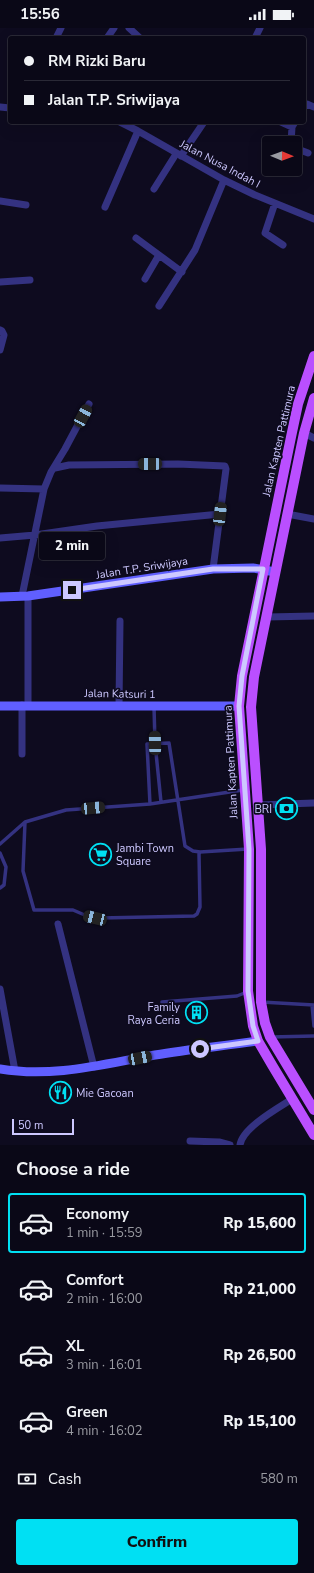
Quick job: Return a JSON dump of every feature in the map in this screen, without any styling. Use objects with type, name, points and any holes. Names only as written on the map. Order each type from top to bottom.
[{"type":"main road","name":"Jalan Kapten Pattimura","points":[[314,356],[298,404],[242,676],[239,706],[249,849],[248,991],[253,1026],[258,1041],[314,1135]]},
{"type":"main road","name":"Jalan Kapten Pattimura","points":[[312,1104],[270,1037],[265,1023],[261,1002],[261,849],[252,707],[254,677],[275,572],[304,433],[314,398]]},
{"type":"main road","points":[[298,404],[310,408]]},
{"type":"main road","name":"Jalan T.P. Sriwijaya","points":[[0,597],[25,596],[213,569],[263,569],[275,572]]},
{"type":"main road","name":"Jalan Katsuri 1","points":[[0,706],[239,706]]},
{"type":"main road","points":[[0,1069],[15,1071],[59,1071],[94,1067],[156,1055],[258,1041],[270,1037]]},
{"type":"street","points":[[129,28],[138,36]]},
{"type":"street","name":"Jalan Nusa Indah I","points":[[124,124],[138,130],[178,155],[224,180],[314,219]]},
{"type":"street","points":[[154,189],[202,124]]},
{"type":"street","points":[[292,136],[293,125]]},
{"type":"street","points":[[105,207],[138,130]]},
{"type":"street","points":[[302,151],[308,153]]},
{"type":"street","points":[[159,306],[195,250],[224,180]]},
{"type":"street","points":[[0,201],[26,205]]},
{"type":"street","points":[[275,203],[265,233],[283,245]]},
{"type":"street","points":[[136,238],[182,272]]},
{"type":"street","points":[[145,279],[159,255]]},
{"type":"street","points":[[0,282],[30,280]]},
{"type":"street","points":[[0,330],[4,335],[0,350]]},
{"type":"street","points":[[22,754],[25,705],[25,596],[35,535],[44,489],[51,472],[55,468],[89,404]]},
{"type":"street","points":[[304,433],[314,438]]},
{"type":"street","points":[[55,468],[70,465],[225,466],[226,469],[213,569]]},
{"type":"street","points":[[0,488],[44,489]]},
{"type":"street","points":[[0,538],[35,535],[97,526],[220,514]]},
{"type":"street","points":[[287,514],[314,519]]},
{"type":"street","points":[[267,617],[314,616]]},
{"type":"street","points":[[119,706],[120,622]]},
{"type":"street","points":[[258,804],[314,803]]},
{"type":"street","points":[[58,924],[94,1067]]},
{"type":"street","points":[[0,989],[15,1071]]},
{"type":"street","points":[[240,1145],[240,1142],[246,1133],[272,1111],[292,1099]]},
{"type":"street","points":[[190,1141],[219,1142],[230,1145]]},
{"type":"lane","points":[[154,707],[155,743],[161,802]]},
{"type":"lane","points":[[150,804],[147,744],[170,743],[185,846],[193,851],[200,852],[249,849]]},
{"type":"lane","points":[[0,844],[25,822],[66,810],[150,804],[244,790]]},
{"type":"lane","points":[[25,822],[23,871],[34,910],[73,910],[87,916],[101,918],[194,916],[197,914],[200,907],[200,852]]},
{"type":"lane","points":[[0,853],[6,867],[4,885],[0,888]]},
{"type":"lane","points":[[162,1002],[237,996],[248,991]]},
{"type":"lane","points":[[261,1002],[313,1005],[314,1026]]},
{"type":"lane","points":[[270,1037],[314,1036]]},
{"type":"place","name":"BRI","points":[[287,809]]},
{"type":"place","name":"Jambi Town Square","points":[[101,854]]},
{"type":"place","name":"Family Raya Ceria","points":[[196,1013]]},
{"type":"place","name":"Mie Gacoan","points":[[61,1093]]},
{"type":"route","points":[[72,590],[213,569],[263,569],[242,676],[239,706],[249,849],[248,991],[253,1026],[258,1041],[200,1049]]}]
